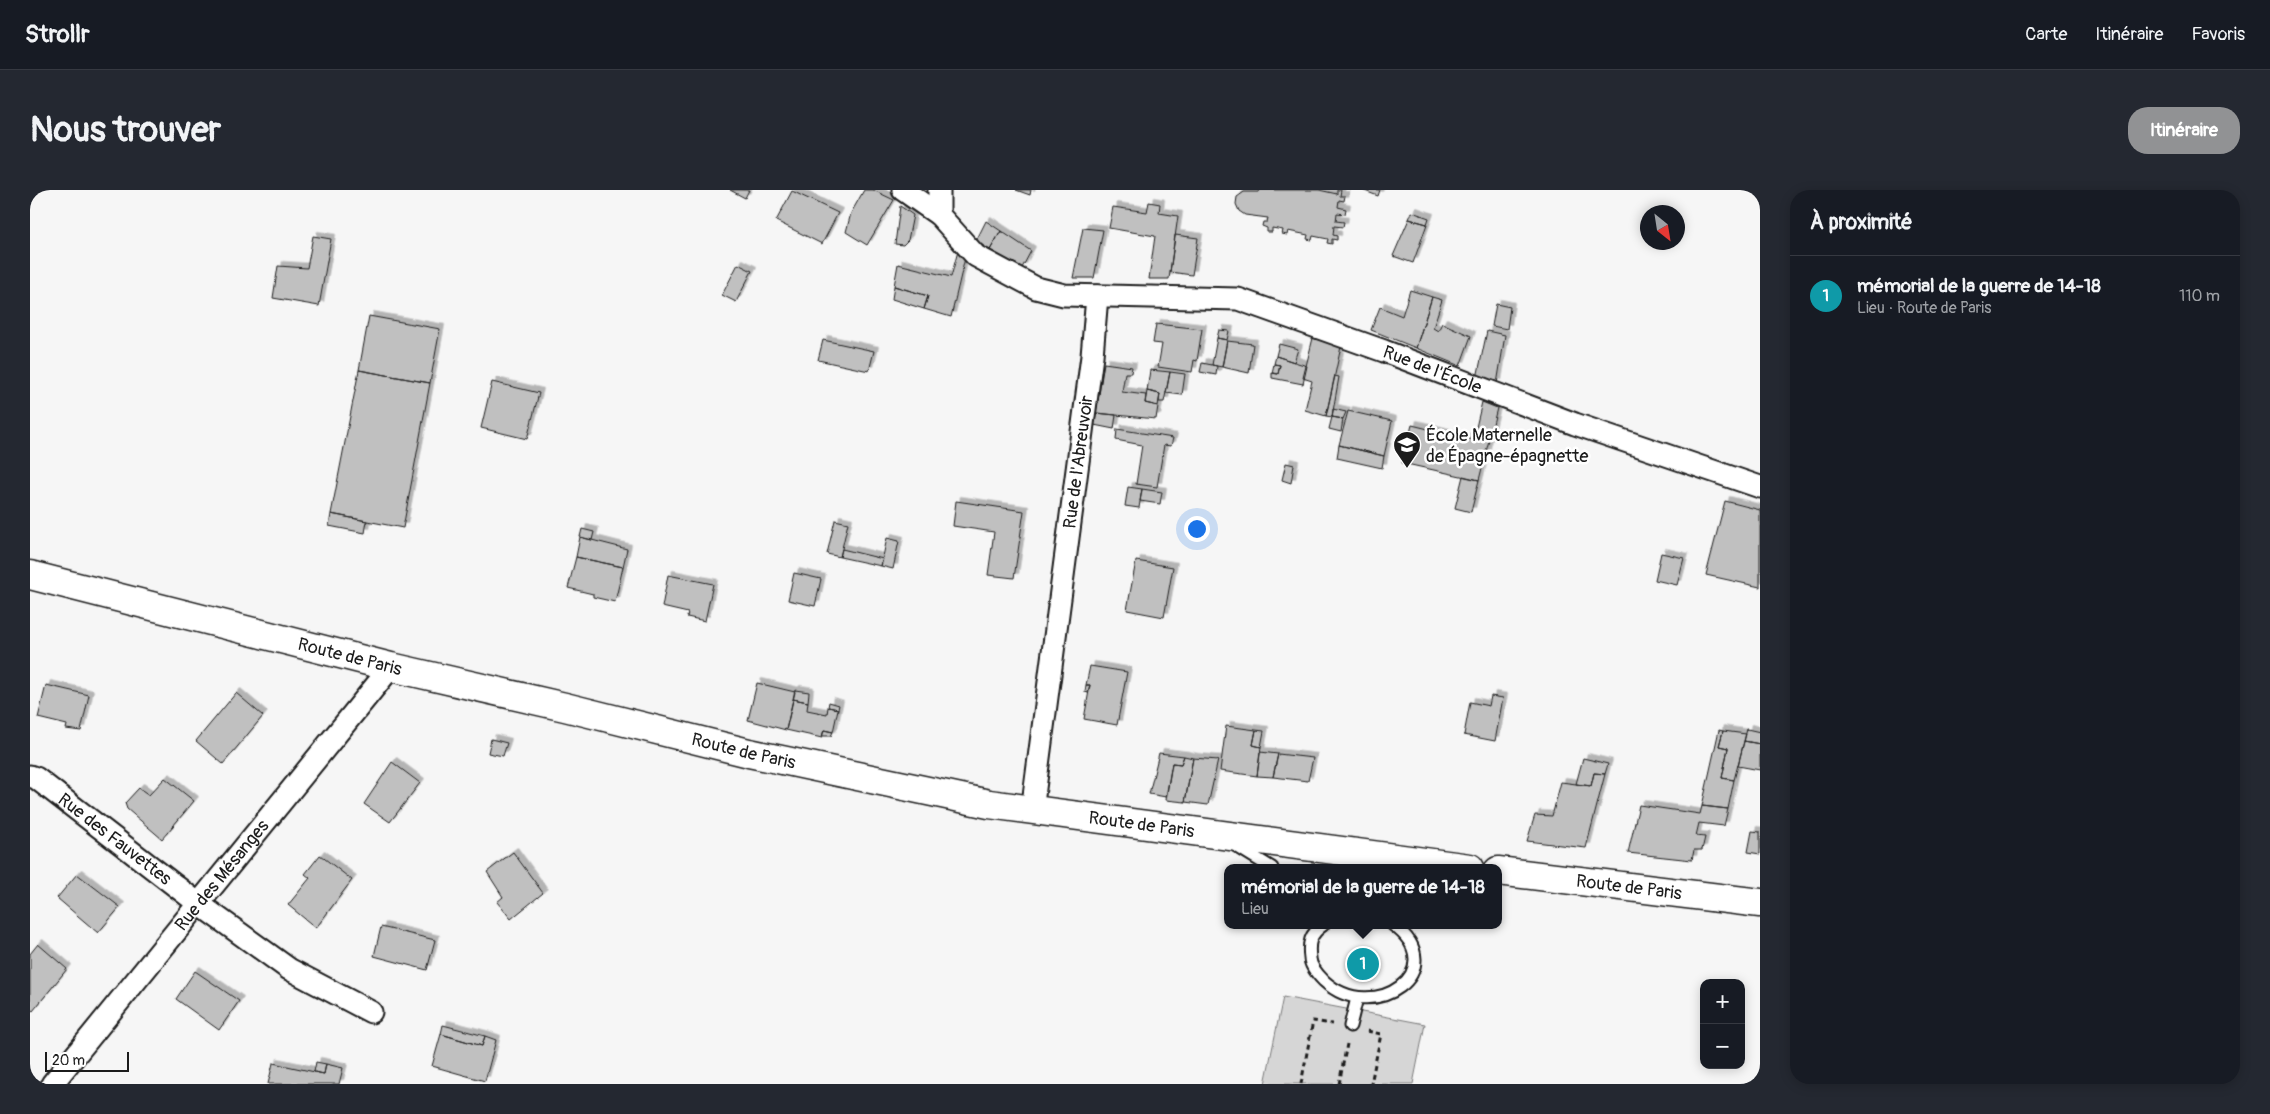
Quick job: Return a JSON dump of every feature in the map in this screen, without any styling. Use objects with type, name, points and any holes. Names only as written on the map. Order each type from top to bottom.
[{"type":"main road","name":"Route de Paris","points":[[30,575],[391,667],[565,707],[749,753],[989,804],[1439,864]]},
{"type":"main road","name":"Route de Paris","points":[[1502,871],[1760,903]]},
{"type":"street","points":[[902,190],[939,215],[976,256],[1036,288],[1064,295],[1097,296]]},
{"type":"street","points":[[939,190],[939,215]]},
{"type":"street","name":"Rue de l'École","points":[[1097,296],[1238,299],[1384,351],[1575,424],[1760,487]]},
{"type":"street","name":"Rue de l'Abreuvoir","points":[[1032,810],[1092,356],[1097,296]]},
{"type":"street","name":"Rue des Mésanges","points":[[52,1084],[391,667]]},
{"type":"street","name":"Rue des Fauvettes","points":[[30,776],[36,778],[199,904],[289,969],[371,1012]]},
{"type":"lane","points":[[1218,835],[1265,864]]},
{"type":"lane","points":[[1319,929],[1311,936],[1308,946],[1310,962],[1329,986],[1341,993],[1357,998],[1384,996],[1397,991],[1407,981],[1415,963],[1412,947],[1398,929]]},
{"type":"lane","points":[[1350,1026],[1357,998]]},
{"type":"path","points":[[1301,1084],[1313,1021],[1350,1026],[1381,1034],[1371,1084]]},
{"type":"path","points":[[1339,1084],[1350,1026]]},
{"type":"shaded area","points":[[1283,997],[1425,1024],[1413,1084],[1265,1084]]},
{"type":"building","points":[[730,190],[749,190],[745,198]]},
{"type":"building","points":[[864,190],[873,190],[894,200],[867,245],[846,232],[851,213]]},
{"type":"building","points":[[1016,190],[1031,190],[1030,195]]},
{"type":"building","points":[[1260,190],[1319,190],[1337,194],[1337,190],[1341,190],[1340,196],[1345,196],[1344,201],[1339,200],[1338,207],[1346,209],[1345,214],[1337,213],[1336,221],[1344,222],[1343,227],[1334,226],[1333,235],[1337,236],[1337,240],[1332,239],[1332,244],[1327,243],[1328,239],[1313,236],[1312,240],[1307,239],[1308,235],[1288,231],[1287,235],[1282,234],[1283,230],[1272,228],[1272,232],[1267,232],[1267,228],[1262,226],[1263,222],[1267,222],[1268,218],[1245,215],[1239,211],[1236,204],[1237,197],[1244,192],[1259,192]]},
{"type":"building","points":[[1362,190],[1380,190],[1378,196]]},
{"type":"building","points":[[792,191],[838,213],[822,244],[776,221]]},
{"type":"building","points":[[1149,202],[1160,204],[1159,213],[1178,216],[1169,279],[1149,279],[1155,236],[1109,228],[1113,207],[1147,212]]},
{"type":"building","points":[[900,206],[913,215],[908,240],[903,245],[895,244]]},
{"type":"building","points":[[1412,212],[1429,218],[1427,224],[1409,219]]},
{"type":"building","points":[[1409,219],[1427,224],[1413,263],[1393,256]]},
{"type":"building","points":[[986,221],[1001,231],[990,250],[976,241]]},
{"type":"building","points":[[1083,228],[1103,230],[1094,278],[1073,278]]},
{"type":"building","points":[[1001,231],[1031,251],[1022,268],[990,250]]},
{"type":"building","points":[[1175,235],[1198,238],[1192,275],[1170,272]]},
{"type":"building","points":[[313,236],[331,239],[319,306],[273,298],[278,266],[307,268]]},
{"type":"building","points":[[958,251],[965,258],[951,317],[924,309],[928,296],[894,286],[898,264],[951,277]]},
{"type":"building","points":[[738,264],[752,271],[736,302],[722,295]]},
{"type":"building","points":[[894,286],[928,296],[924,309],[892,299]]},
{"type":"building","points":[[1410,290],[1432,297],[1416,348],[1371,330],[1380,307],[1402,316]]},
{"type":"building","points":[[1432,297],[1442,300],[1433,328],[1438,331],[1442,323],[1471,336],[1460,366],[1416,348]]},
{"type":"building","points":[[1496,304],[1510,307],[1507,329],[1492,326]]},
{"type":"building","points":[[369,316],[440,329],[430,383],[359,370]]},
{"type":"building","points":[[1156,324],[1202,329],[1197,361],[1194,360],[1192,372],[1158,367],[1162,344],[1153,343]]},
{"type":"building","points":[[1219,330],[1229,331],[1227,340],[1217,338]]},
{"type":"building","points":[[1487,331],[1505,335],[1497,384],[1477,378]]},
{"type":"building","points":[[1314,334],[1342,342],[1326,416],[1305,410],[1312,381],[1303,378]]},
{"type":"building","points":[[1217,338],[1227,340],[1222,367],[1212,365]]},
{"type":"building","points":[[823,340],[874,351],[869,371],[818,360]]},
{"type":"building","points":[[1227,341],[1253,344],[1249,373],[1222,367]]},
{"type":"building","points":[[1279,344],[1298,349],[1294,362],[1276,356]]},
{"type":"building","points":[[1276,356],[1307,366],[1303,384],[1272,378],[1272,373],[1278,374],[1280,365],[1274,364]]},
{"type":"building","points":[[1104,363],[1132,367],[1131,373],[1125,373],[1122,392],[1146,395],[1145,403],[1158,406],[1156,419],[1096,413]]},
{"type":"building","points":[[1202,363],[1217,366],[1216,375],[1200,372]]},
{"type":"building","points":[[1274,364],[1280,365],[1278,374],[1272,373]]},
{"type":"building","points":[[359,370],[430,383],[403,528],[331,514]]},
{"type":"building","points":[[1150,370],[1170,372],[1164,402],[1159,402],[1160,394],[1147,391]]},
{"type":"building","points":[[1170,372],[1185,374],[1182,395],[1166,393]]},
{"type":"building","points":[[1335,376],[1339,377],[1332,417],[1326,416]]},
{"type":"building","points":[[492,382],[539,393],[527,439],[481,428]]},
{"type":"building","points":[[1147,391],[1160,394],[1158,406],[1145,403]]},
{"type":"building","points":[[1482,402],[1497,408],[1479,480],[1402,463],[1412,425],[1473,440]]},
{"type":"building","points":[[1333,409],[1346,412],[1343,419],[1332,417]]},
{"type":"building","points":[[1348,411],[1392,421],[1384,456],[1339,445]]},
{"type":"building","points":[[1096,413],[1116,415],[1114,429],[1094,425]]},
{"type":"building","points":[[1332,417],[1343,419],[1341,432],[1329,429]]},
{"type":"building","points":[[1117,429],[1173,438],[1171,446],[1164,445],[1157,487],[1136,484],[1142,445],[1116,440]]},
{"type":"building","points":[[1339,445],[1384,456],[1382,468],[1337,458]]},
{"type":"building","points":[[1286,463],[1294,465],[1291,483],[1282,480]]},
{"type":"building","points":[[1463,476],[1479,480],[1471,512],[1455,508]]},
{"type":"building","points":[[1128,487],[1142,489],[1139,508],[1125,506]]},
{"type":"building","points":[[1142,489],[1162,492],[1160,504],[1140,501]]},
{"type":"building","points":[[956,501],[1024,511],[1014,578],[988,575],[994,532],[953,526]]},
{"type":"building","points":[[1725,501],[1760,510],[1760,587],[1706,575]]},
{"type":"building","points":[[331,514],[367,521],[365,533],[329,526]]},
{"type":"building","points":[[835,520],[848,523],[840,557],[827,554]]},
{"type":"building","points":[[582,529],[594,532],[592,540],[580,537]]},
{"type":"building","points":[[580,537],[627,549],[623,567],[576,557]]},
{"type":"building","points":[[887,538],[899,541],[893,569],[881,566]]},
{"type":"building","points":[[842,549],[883,559],[881,566],[840,557]]},
{"type":"building","points":[[1661,553],[1684,558],[1677,585],[1655,580]]},
{"type":"building","points":[[576,557],[623,567],[615,602],[568,588]]},
{"type":"building","points":[[1136,561],[1173,567],[1164,617],[1127,610]]},
{"type":"building","points":[[794,573],[821,579],[815,606],[788,600]]},
{"type":"building","points":[[668,575],[713,584],[705,621],[687,617],[688,613],[662,607]]},
{"type":"building","points":[[1090,666],[1127,672],[1117,725],[1084,719],[1090,685],[1086,685]]},
{"type":"building","points":[[757,683],[795,692],[786,730],[748,720]]},
{"type":"building","points":[[46,685],[89,695],[81,731],[66,729],[67,725],[38,718]]},
{"type":"building","points":[[1086,685],[1090,685],[1088,693],[1085,692]]},
{"type":"building","points":[[795,690],[809,692],[808,702],[793,699]]},
{"type":"building","points":[[236,693],[263,716],[223,764],[196,741]]},
{"type":"building","points":[[1491,696],[1503,698],[1495,741],[1464,735],[1470,702],[1489,706]]},
{"type":"building","points":[[793,699],[808,702],[807,710],[827,714],[828,707],[838,709],[833,732],[824,730],[822,738],[786,730]]},
{"type":"building","points":[[829,702],[839,705],[838,709],[828,707]]},
{"type":"building","points":[[1226,726],[1256,730],[1253,745],[1261,747],[1257,776],[1220,771]]},
{"type":"building","points":[[1747,729],[1760,732],[1760,744],[1744,741]]},
{"type":"building","points":[[824,730],[833,732],[831,736],[822,736]]},
{"type":"building","points":[[1256,730],[1264,731],[1261,747],[1253,745]]},
{"type":"building","points":[[1719,730],[1723,731],[1719,746],[1728,748],[1722,778],[1734,780],[1728,809],[1702,806]]},
{"type":"building","points":[[1723,731],[1746,734],[1734,780],[1722,778],[1728,748],[1719,746]]},
{"type":"building","points":[[491,739],[507,743],[503,756],[488,753]]},
{"type":"building","points":[[1744,741],[1760,744],[1760,770],[1738,766]]},
{"type":"building","points":[[1260,752],[1278,754],[1273,777],[1257,776]]},
{"type":"building","points":[[1159,753],[1184,756],[1181,764],[1172,763],[1166,797],[1149,794]]},
{"type":"building","points":[[1278,754],[1313,758],[1308,781],[1273,777]]},
{"type":"building","points":[[1184,756],[1193,758],[1185,802],[1166,800],[1172,763],[1181,764]]},
{"type":"building","points":[[1193,758],[1218,760],[1208,805],[1185,802]]},
{"type":"building","points":[[1583,758],[1608,764],[1605,774],[1594,773],[1591,786],[1576,784]]},
{"type":"building","points":[[392,762],[420,783],[390,822],[364,804]]},
{"type":"building","points":[[1594,773],[1605,774],[1586,848],[1527,841],[1535,815],[1552,816],[1561,782],[1591,786]]},
{"type":"building","points":[[165,778],[194,801],[162,839],[127,809],[125,803],[139,788],[149,795]]},
{"type":"building","points":[[1639,805],[1700,814],[1702,806],[1728,809],[1724,826],[1699,823],[1696,836],[1705,837],[1702,850],[1694,850],[1692,860],[1628,853]]},
{"type":"building","points":[[1752,831],[1760,832],[1760,854],[1748,852]]},
{"type":"building","points":[[513,852],[543,893],[511,919],[497,902],[503,897],[487,872]]},
{"type":"building","points":[[320,855],[352,880],[316,928],[288,905],[310,878],[305,874]]},
{"type":"building","points":[[77,874],[120,907],[98,933],[57,898]]},
{"type":"building","points":[[381,927],[435,940],[427,970],[374,956]]},
{"type":"building","points":[[38,944],[67,969],[33,1011],[30,1009],[30,954]]},
{"type":"building","points":[[195,971],[239,1001],[219,1030],[176,999]]},
{"type":"building","points":[[443,1025],[485,1036],[482,1046],[441,1034]]},
{"type":"building","points":[[441,1034],[482,1046],[485,1036],[496,1040],[485,1081],[432,1066]]},
{"type":"building","points":[[316,1062],[326,1064],[324,1074],[314,1072]]},
{"type":"building","points":[[273,1063],[324,1074],[326,1064],[343,1068],[339,1084],[268,1084]]},
{"type":"place","name":"École Maternelle de Épagne-épagnette","points":[[1407,469]]},
{"type":"place","name":"mémorial de la guerre de 14-18","points":[[1363,964]]}]
